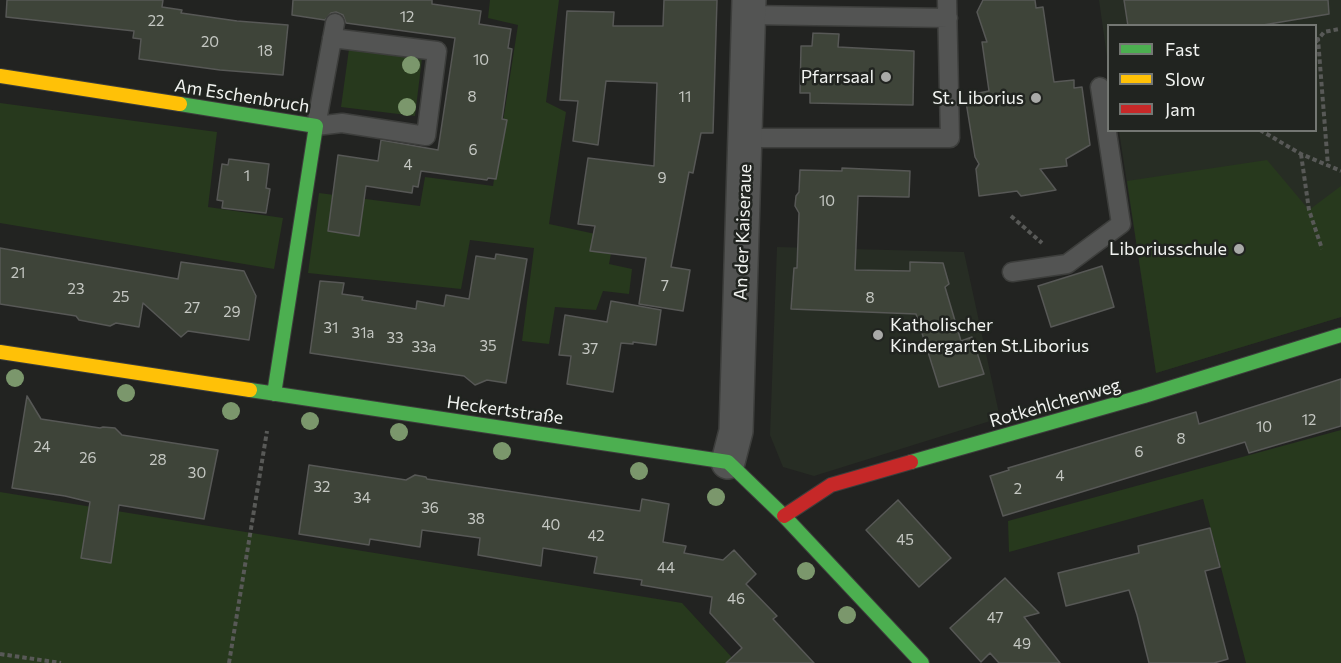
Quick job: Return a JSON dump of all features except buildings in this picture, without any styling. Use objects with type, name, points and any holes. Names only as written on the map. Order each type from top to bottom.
[{"type":"street","name":"An der Kaiseraue","points":[[728,462],[736,431],[749,8]]},
{"type":"street","name":"Am Eschenbruch","points":[[0,76],[316,126],[274,394]]},
{"type":"street","name":"Rotkehlchenweg","points":[[784,516],[831,485],[1144,396],[1341,335]]},
{"type":"street","name":"Heckertstraße","points":[[0,352],[728,462]]},
{"type":"street","points":[[728,462],[784,516],[922,663]]},
{"type":"lane","points":[[746,138],[950,138],[948,9],[749,8]]},
{"type":"lane","points":[[334,31],[437,51],[426,136],[342,123],[316,126],[334,31]]},
{"type":"lane","points":[[1012,272],[1067,264],[1121,224],[1100,87]]},
{"type":"path","points":[[1317,39],[1324,32],[1339,28]]},
{"type":"path","points":[[1317,50],[1328,166]]},
{"type":"path","points":[[1263,132],[1301,154],[1341,171]]},
{"type":"path","points":[[1301,154],[1309,210],[1322,249]]},
{"type":"path","points":[[1011,216],[1067,264]]},
{"type":"path","points":[[229,663],[267,431]]},
{"type":"path","points":[[0,654],[27,660],[60,663]]},
{"type":"shaded area","name":"Liboriusschule","points":[[1099,0],[1341,0],[1341,317],[1156,373],[1119,132],[1317,132],[1317,24],[1107,24],[1107,57]]},
{"type":"shaded area","name":"Katholischer Kindergarten St.Liborius","points":[[777,247],[964,252],[1000,418],[814,476],[783,467],[770,435]]},
{"type":"green space","points":[[490,0],[559,0],[546,102],[566,112],[549,224],[614,238],[609,264],[632,269],[629,294],[603,291],[596,310],[555,307],[549,344],[522,341],[534,248],[470,240],[461,289],[308,273],[319,193],[420,206],[425,177],[493,186],[518,25],[488,18]]},
{"type":"green space","points":[[349,49],[422,58],[415,116],[341,107]]},
{"type":"green space","points":[[0,103],[217,132],[208,207],[283,218],[274,269],[0,223]]},
{"type":"green space","name":"Liboriusschule","points":[[1267,160],[1309,210],[1341,186],[1341,317],[1156,373],[1127,181]]},
{"type":"green space","points":[[1341,430],[1341,663],[1246,663],[1203,499],[1009,552],[1008,521]]},
{"type":"green space","points":[[0,492],[682,603],[737,663],[0,663]]},
{"type":"traffic: fast","points":[[180,104],[316,126],[274,394]]},
{"type":"traffic: fast","points":[[911,462],[1144,396],[1341,335]]},
{"type":"traffic: fast","points":[[250,390],[728,462],[784,516],[922,663]]},
{"type":"traffic: slow","points":[[0,76],[180,104]]},
{"type":"traffic: slow","points":[[0,352],[250,390]]},
{"type":"traffic: jam","points":[[784,516],[831,485],[911,462]]},
{"type":"place","name":"Pfarrsaal","points":[[886,77]]},
{"type":"place","name":"St. Liborius","points":[[1036,98]]},
{"type":"place","name":"Liboriusschule","points":[[1239,249]]},
{"type":"place","name":"Katholischer Kindergarten St.Liborius","points":[[878,335]]}]
